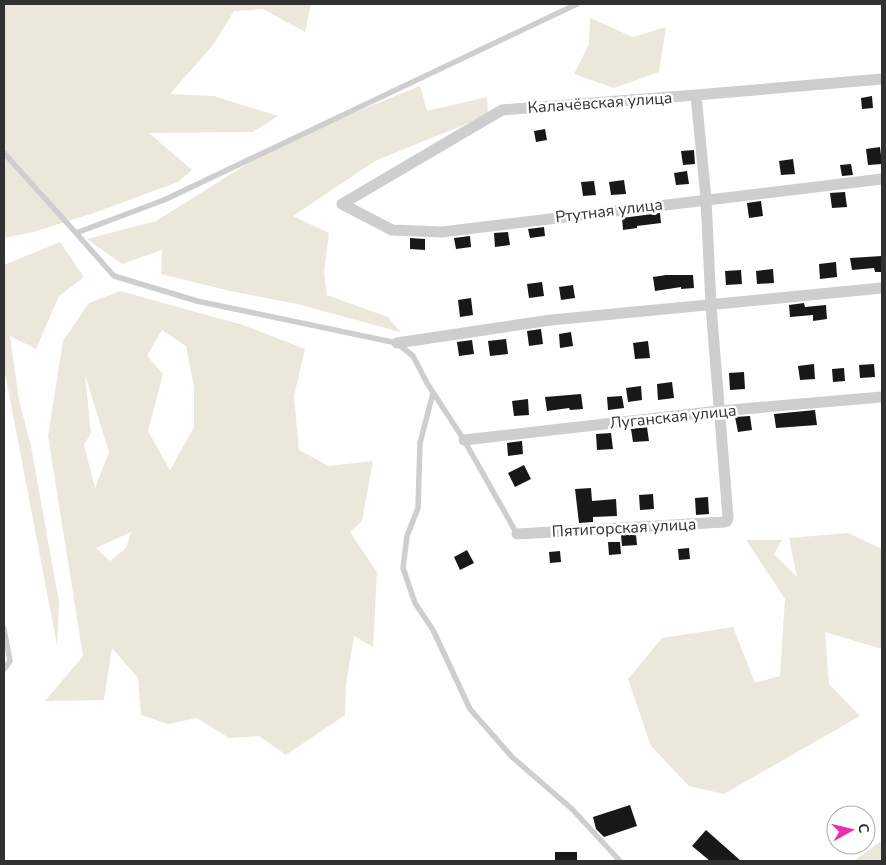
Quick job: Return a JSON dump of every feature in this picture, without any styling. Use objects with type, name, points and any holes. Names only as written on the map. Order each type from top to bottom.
[{"type":"street","name":"Калачёвская улица","points":[[342,204],[502,110],[696,96],[882,78]]},
{"type":"street","points":[[696,96],[706,199],[711,306],[720,411]]},
{"type":"street","name":"Ртутная улица","points":[[342,204],[392,230],[442,232],[882,179]]},
{"type":"street","points":[[397,343],[550,320],[711,306],[882,288]]},
{"type":"street","name":"Луганская улица","points":[[464,440],[720,411],[882,397]]},
{"type":"street","name":"Пятигорская улица","points":[[517,534],[727,521],[720,411]]},
{"type":"lane","points":[[76,233],[164,200],[577,4]]},
{"type":"lane","points":[[4,153],[114,276],[197,301],[397,343],[413,356],[433,392],[464,440],[517,534]]},
{"type":"lane","points":[[433,392],[420,443],[418,508],[407,536],[403,568],[415,602],[433,630],[470,709],[512,757],[572,809],[620,861]]},
{"type":"lane","points":[[4,629],[10,661],[4,669]]},
{"type":"shaded area","points":[[4,4],[311,4],[305,32],[263,9],[234,11],[213,45],[170,94],[214,96],[278,116],[253,132],[149,133],[192,170],[178,182],[94,213],[33,232],[4,238]]},
{"type":"shaded area","points":[[590,18],[633,37],[666,27],[659,72],[614,88],[574,74],[589,44]]},
{"type":"shaded area","points":[[420,86],[427,111],[487,97],[488,115],[375,161],[293,216],[329,233],[324,272],[327,295],[388,317],[400,332],[297,304],[230,291],[161,274],[162,250],[122,264],[87,239],[156,221],[284,141]]},
{"type":"shaded area","points":[[60,242],[84,277],[59,296],[36,349],[10,336],[19,400],[31,446],[59,602],[57,645],[4,368],[4,265]]},
{"type":"shaded area","points":[[120,291],[243,325],[305,349],[294,396],[299,450],[329,466],[373,461],[362,521],[350,532],[377,572],[373,647],[354,636],[346,684],[345,715],[286,755],[259,736],[229,738],[197,718],[168,724],[141,715],[138,678],[112,648],[104,700],[45,701],[83,656],[48,436],[63,341],[89,303]],"holes":[[[162,330],[186,346],[194,387],[194,427],[170,470],[148,431],[163,374],[147,356]],[[85,375],[109,452],[95,488],[84,445],[91,433]],[[131,532],[126,548],[110,561],[96,548]]]},
{"type":"shaded area","points":[[848,533],[882,549],[882,649],[825,632],[829,684],[860,716],[724,794],[689,786],[651,746],[628,679],[662,638],[733,627],[755,683],[780,676],[785,599],[746,540],[782,540],[774,554],[797,577],[789,538]]},
{"type":"shaded area","points":[[882,840],[882,861],[854,861],[862,855],[876,855],[876,844]]},
{"type":"building","points":[[872,96],[873,108],[862,109],[861,98]]},
{"type":"building","points":[[545,129],[547,140],[536,142],[534,131]]},
{"type":"building","points":[[880,147],[882,164],[868,165],[866,149]]},
{"type":"building","points":[[694,150],[695,164],[683,165],[681,151]]},
{"type":"building","points":[[793,159],[795,174],[781,175],[779,161]]},
{"type":"building","points":[[851,164],[853,175],[842,176],[840,165]]},
{"type":"building","points":[[687,171],[689,184],[676,185],[674,173]]},
{"type":"building","points":[[624,180],[626,194],[611,195],[609,182]]},
{"type":"building","points":[[594,181],[596,195],[583,196],[581,182]]},
{"type":"building","points":[[845,192],[847,207],[832,208],[830,193]]},
{"type":"building","points":[[761,201],[763,216],[749,218],[747,203]]},
{"type":"building","points":[[660,213],[661,223],[623,230],[622,218]]},
{"type":"building","points":[[544,227],[545,236],[530,238],[528,229]]},
{"type":"building","points":[[508,232],[510,245],[495,247],[494,233]]},
{"type":"building","points":[[470,236],[471,247],[456,249],[454,238]]},
{"type":"building","points":[[410,238],[425,239],[425,250],[410,249]]},
{"type":"building","points":[[882,256],[882,272],[875,272],[874,268],[852,270],[850,258]]},
{"type":"building","points":[[836,262],[837,277],[820,279],[819,264]]},
{"type":"building","points":[[773,269],[774,283],[757,284],[756,271]]},
{"type":"building","points":[[741,270],[742,284],[726,285],[725,271]]},
{"type":"building","points":[[693,275],[694,288],[681,289],[681,287],[655,291],[653,277]]},
{"type":"building","points":[[542,282],[544,296],[529,298],[527,284]]},
{"type":"building","points":[[573,285],[575,298],[561,300],[559,287]]},
{"type":"building","points":[[471,298],[473,315],[460,317],[458,300]]},
{"type":"building","points":[[804,303],[805,307],[826,305],[827,319],[813,321],[813,315],[790,317],[789,305]]},
{"type":"building","points":[[541,329],[543,344],[529,346],[527,331]]},
{"type":"building","points":[[571,332],[573,346],[560,348],[559,334]]},
{"type":"building","points":[[506,339],[508,354],[490,356],[488,341]]},
{"type":"building","points":[[472,340],[474,354],[459,356],[457,342]]},
{"type":"building","points":[[648,341],[650,358],[635,359],[633,343]]},
{"type":"building","points":[[814,364],[815,379],[800,380],[798,366]]},
{"type":"building","points":[[874,364],[875,377],[860,378],[859,365]]},
{"type":"building","points":[[844,368],[845,381],[833,382],[832,369]]},
{"type":"building","points":[[744,372],[745,389],[730,390],[729,373]]},
{"type":"building","points":[[672,382],[674,398],[658,400],[657,384]]},
{"type":"building","points":[[641,386],[642,400],[628,402],[626,388]]},
{"type":"building","points":[[581,394],[583,409],[570,410],[569,408],[547,411],[545,397]]},
{"type":"building","points":[[622,396],[624,408],[608,410],[607,397]]},
{"type":"building","points":[[528,399],[529,415],[514,416],[512,401]]},
{"type":"building","points":[[815,410],[817,425],[776,428],[774,414]]},
{"type":"building","points":[[750,416],[752,430],[738,432],[735,417]]},
{"type":"building","points":[[647,427],[649,441],[633,442],[631,429]]},
{"type":"building","points":[[611,433],[613,449],[597,450],[596,434]]},
{"type":"building","points":[[522,441],[523,454],[508,456],[507,443]]},
{"type":"building","points":[[524,465],[531,479],[515,487],[508,473]]},
{"type":"building","points":[[591,488],[592,501],[616,499],[617,516],[593,517],[593,522],[579,523],[575,489]]},
{"type":"building","points":[[653,494],[654,509],[640,510],[639,495]]},
{"type":"building","points":[[708,497],[709,514],[696,515],[695,498]]},
{"type":"building","points":[[621,535],[636,535],[637,545],[622,546]]},
{"type":"building","points":[[608,542],[620,542],[621,554],[609,555]]},
{"type":"building","points":[[689,548],[690,559],[679,560],[678,549]]},
{"type":"building","points":[[467,550],[474,563],[460,570],[454,557]]},
{"type":"building","points":[[560,551],[561,562],[550,563],[549,552]]},
{"type":"building","points":[[630,805],[637,826],[604,837],[596,829],[593,817]]},
{"type":"building","points":[[706,830],[741,861],[710,861],[692,846]]},
{"type":"building","points":[[555,852],[577,852],[577,861],[555,861]]}]
